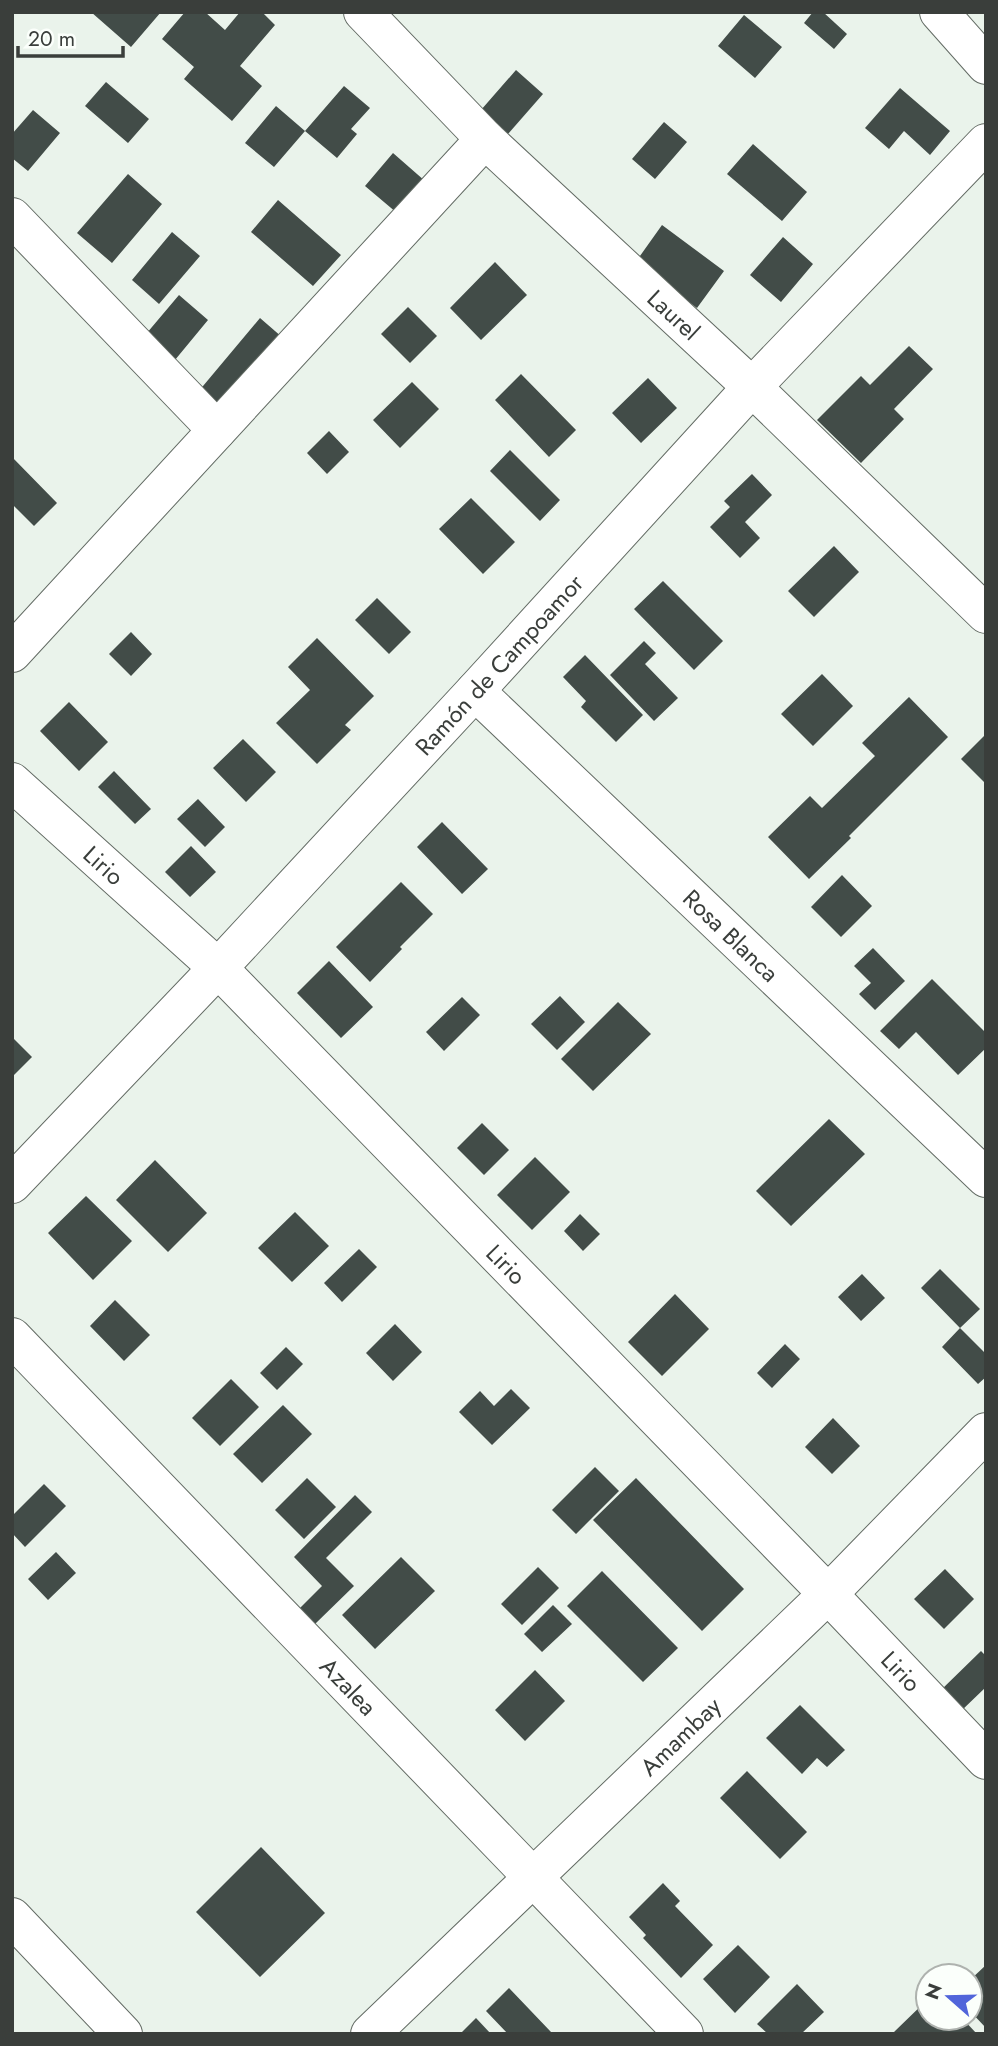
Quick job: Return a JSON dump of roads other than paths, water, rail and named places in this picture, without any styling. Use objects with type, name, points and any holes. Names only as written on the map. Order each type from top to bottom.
[{"type":"street","name":"Laurel","points":[[363,12],[485,139],[752,387],[986,614]]},
{"type":"street","points":[[939,12],[986,65]]},
{"type":"street","points":[[12,653],[485,139]]},
{"type":"street","name":"Ramón de Campoamor","points":[[12,1184],[218,968],[752,387],[986,143]]},
{"type":"street","points":[[12,217],[216,430]]},
{"type":"street","name":"Rosa Blanca","points":[[475,691],[986,1178]]},
{"type":"street","name":"Lirio","points":[[12,782],[218,968],[828,1594],[986,1760]]},
{"type":"street","name":"Azalea","points":[[12,1337],[684,2034]]},
{"type":"street","name":"Amambay","points":[[370,2034],[828,1594],[986,1432]]},
{"type":"street","points":[[12,1917],[123,2034]]}]
